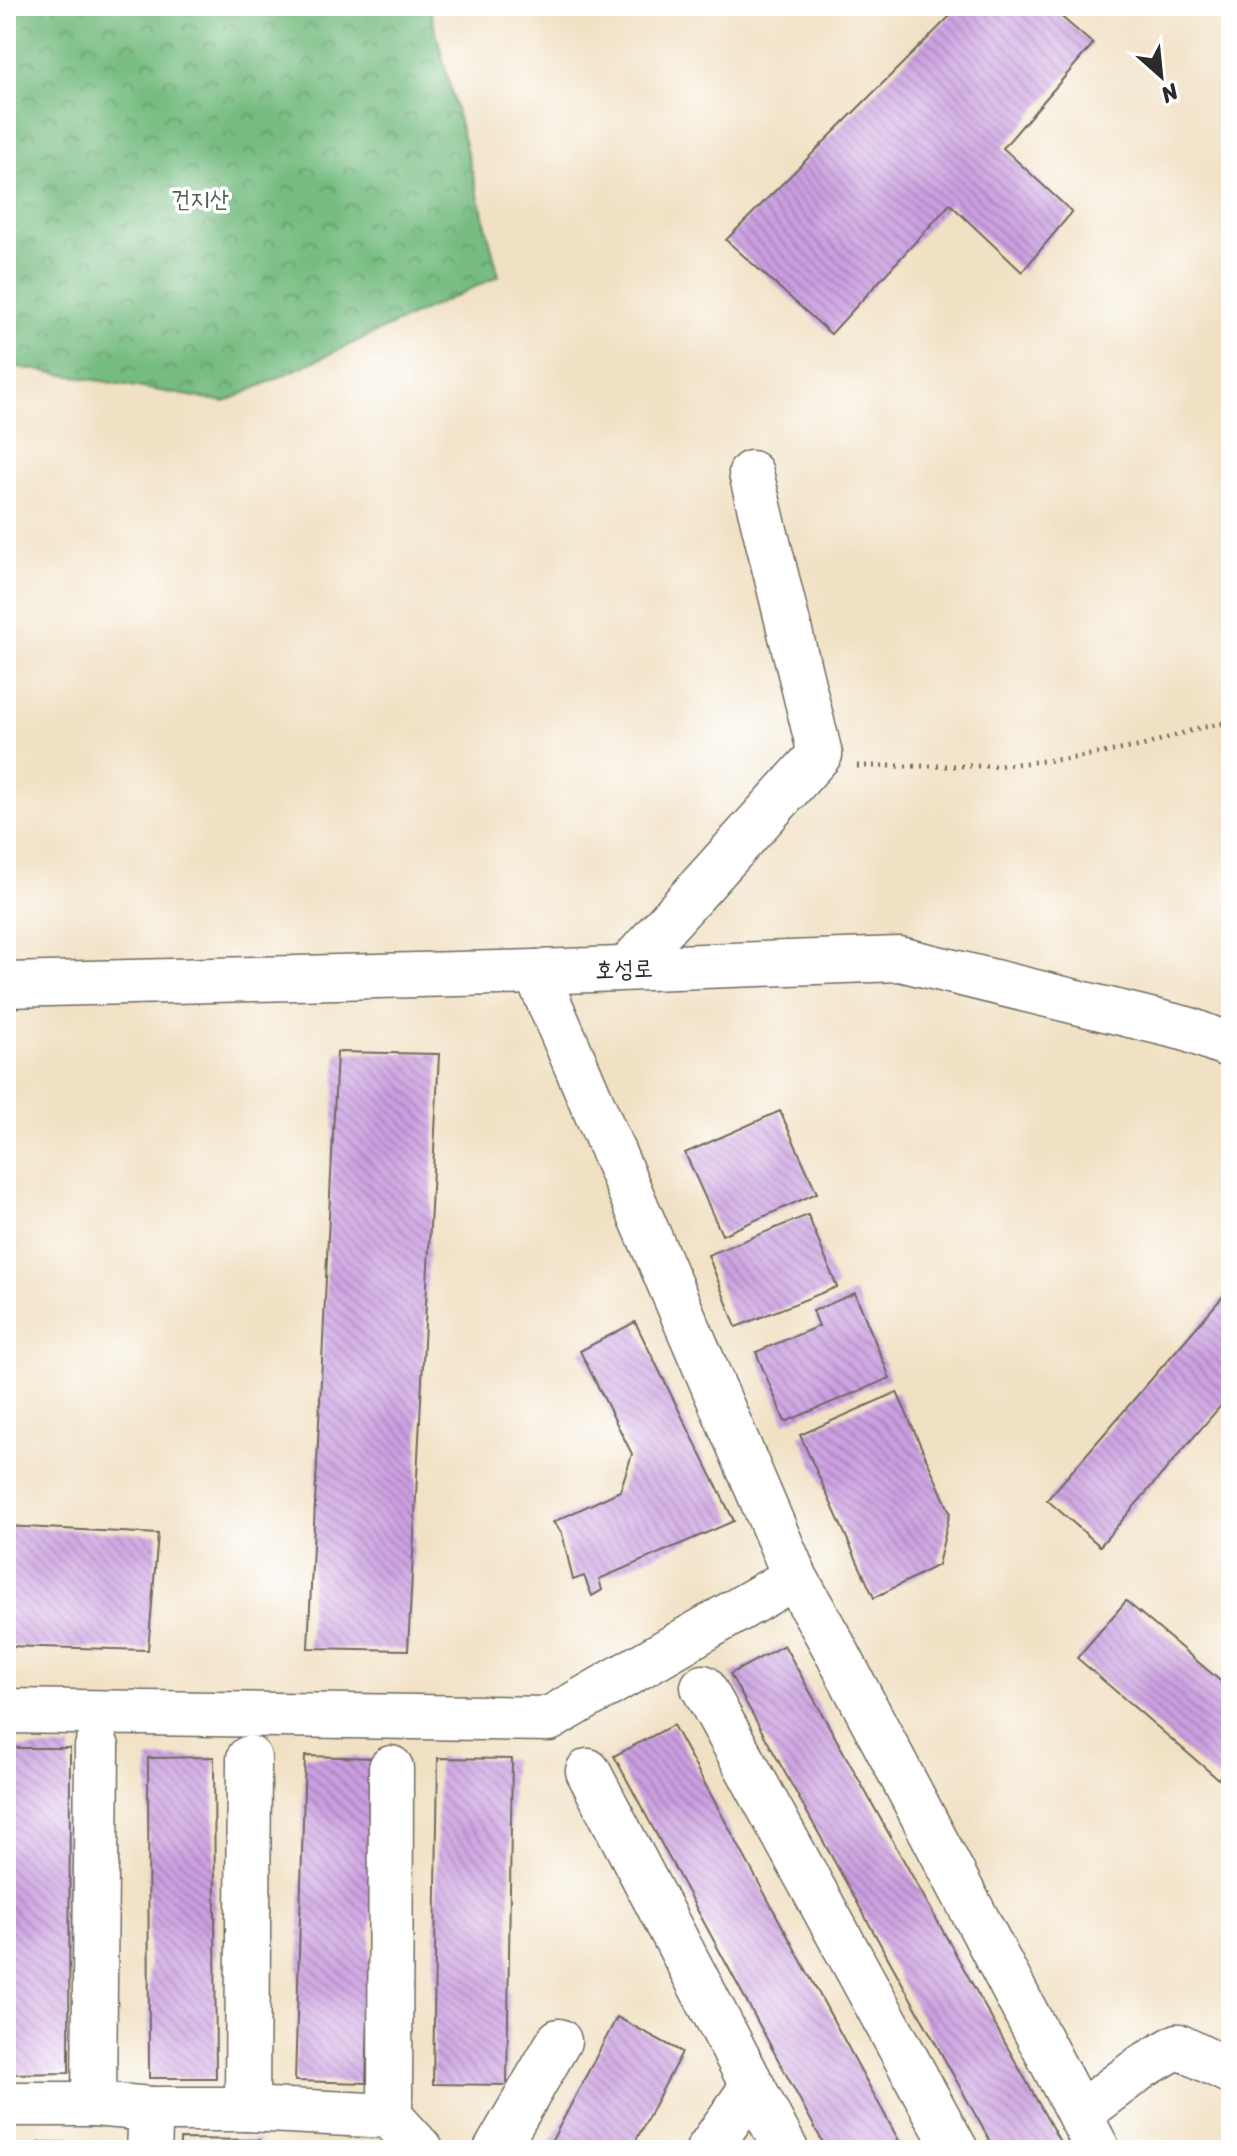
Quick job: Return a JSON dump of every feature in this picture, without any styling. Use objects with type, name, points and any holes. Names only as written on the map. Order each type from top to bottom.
[{"type":"street","points":[[627,968],[820,754],[751,473]]},
{"type":"street","name":"호성로","points":[[6,985],[536,972],[900,959],[1187,1029],[1231,1046]]},
{"type":"street","points":[[536,972],[795,1577],[1089,2132],[1143,2066],[1178,2046],[1231,2072]]},
{"type":"street","points":[[6,1711],[549,1719],[795,1577]]},
{"type":"street","points":[[703,1687],[956,2150]]},
{"type":"street","points":[[94,2104],[97,1747]]},
{"type":"street","points":[[247,2109],[249,1758]]},
{"type":"street","points":[[391,1768],[390,2116],[421,2150]]},
{"type":"street","points":[[588,1771],[786,2150]]},
{"type":"street","points":[[496,2150],[559,2041]]},
{"type":"street","points":[[708,2150],[752,2087]]},
{"type":"street","points":[[6,2104],[94,2104],[150,2130],[247,2109],[390,2116]]},
{"type":"path","points":[[800,777],[848,766],[995,766],[1073,758],[1142,746],[1199,728],[1231,722]]},
{"type":"green space","name":"건지산","points":[[6,6],[429,6],[499,276],[225,402],[6,365]]},
{"type":"building","points":[[960,6],[1049,6],[1093,44],[1003,148],[1072,212],[1022,272],[950,204],[831,334],[726,240]]},
{"type":"building","points":[[337,1052],[439,1054],[408,1650],[308,1648]]},
{"type":"building","points":[[780,1111],[817,1193],[722,1235],[685,1153]]},
{"type":"building","points":[[808,1215],[837,1287],[736,1327],[708,1255]]},
{"type":"building","points":[[1231,1287],[1231,1394],[1100,1546],[1047,1500]]},
{"type":"building","points":[[855,1293],[890,1378],[785,1422],[756,1352],[819,1326],[813,1311]]},
{"type":"building","points":[[635,1322],[734,1521],[599,1579],[602,1590],[592,1596],[584,1576],[573,1580],[562,1533],[553,1522],[620,1491],[632,1454],[580,1351]]},
{"type":"building","points":[[897,1392],[950,1512],[938,1565],[874,1598],[800,1435]]},
{"type":"building","points":[[6,1526],[158,1534],[148,1650],[6,1646]]},
{"type":"building","points":[[1126,1601],[1231,1690],[1231,1763],[1218,1779],[1077,1658]]},
{"type":"building","points":[[784,1645],[1059,2140],[1040,2150],[995,2150],[730,1674]]},
{"type":"building","points":[[673,1725],[904,2150],[827,2150],[614,1756]]},
{"type":"building","points":[[6,1748],[70,1748],[69,2073],[6,2074]]},
{"type":"building","points":[[305,1756],[376,1758],[366,2083],[295,2081]]},
{"type":"building","points":[[214,1757],[216,2078],[149,2078],[148,1758]]},
{"type":"building","points":[[438,1758],[512,1759],[507,2085],[433,2084]]},
{"type":"building","points":[[617,2017],[682,2052],[631,2150],[547,2150]]},
{"type":"building","points":[[180,2139],[259,2140],[259,2150],[180,2150]]},
{"type":"building","points":[[39,2142],[112,2143],[112,2150],[38,2150]]}]
